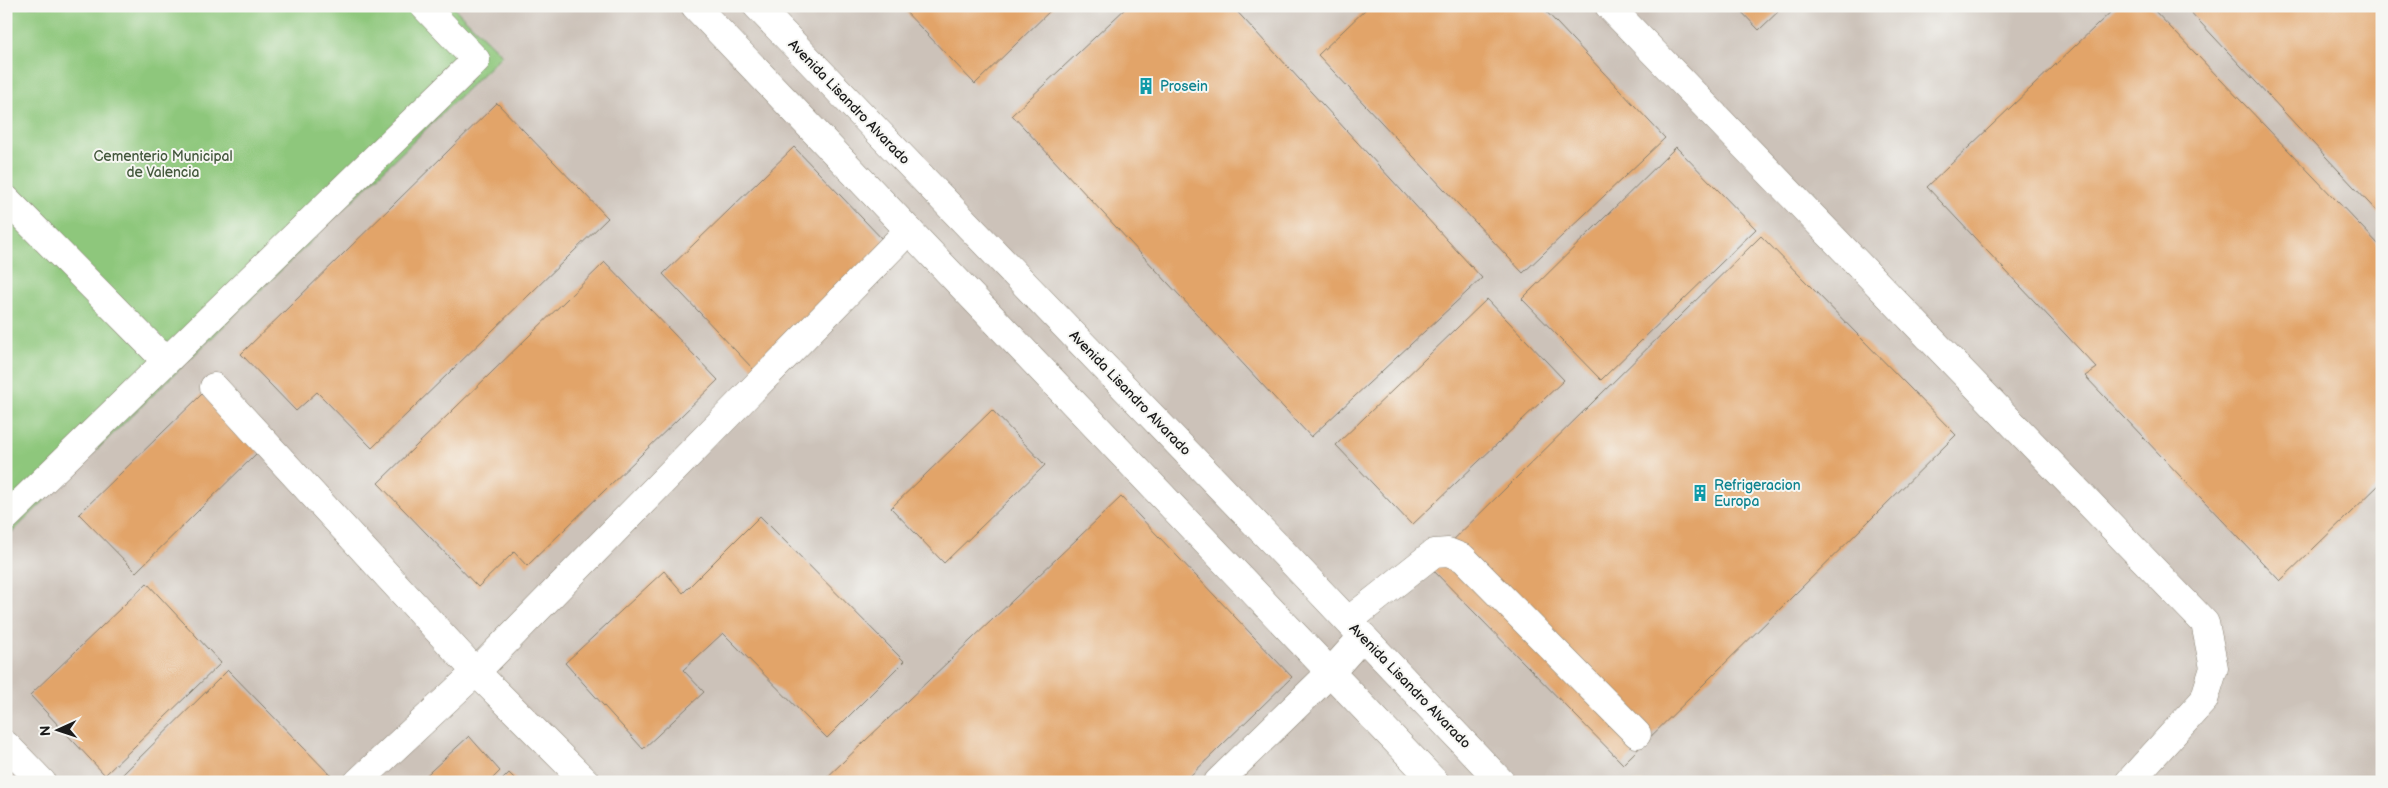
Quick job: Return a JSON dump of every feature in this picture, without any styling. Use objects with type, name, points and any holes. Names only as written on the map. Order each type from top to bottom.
[{"type":"street","points":[[6,517],[476,60],[424,6]]},
{"type":"street","points":[[695,6],[1435,782]]},
{"type":"street","name":"Avenida Lisandro Alvarado","points":[[757,6],[1501,782]]},
{"type":"street","points":[[1609,6],[2205,623],[2214,668],[2204,700],[2129,782]]},
{"type":"street","points":[[6,199],[166,361]]},
{"type":"street","points":[[358,782],[476,672],[908,231]]},
{"type":"street","points":[[214,387],[476,672],[586,782]]},
{"type":"street","points":[[1218,782],[1330,673],[1355,628],[1434,553],[1448,552],[1463,558],[1637,734]]},
{"type":"street","points":[[6,745],[42,782]]},
{"type":"shaded area","points":[[452,6],[2382,6],[2382,782],[6,782],[6,538],[502,55]]},
{"type":"green space","name":"Cementerio Municipal de Valencia","points":[[6,6],[452,6],[502,55],[6,538]]},
{"type":"building","points":[[900,6],[1055,6],[975,84]]},
{"type":"building","points":[[1128,6],[1232,6],[1482,278],[1311,437],[1012,115]]},
{"type":"building","points":[[1369,6],[1541,6],[1665,138],[1523,273],[1318,55]]},
{"type":"building","points":[[1736,6],[1784,6],[1759,30]]},
{"type":"building","points":[[2117,6],[2150,6],[2382,248],[2382,482],[2280,581],[2085,376],[2097,368],[1927,187]]},
{"type":"building","points":[[2185,6],[2382,6],[2382,217]]},
{"type":"building","points":[[497,103],[608,218],[372,448],[317,392],[296,411],[241,354]]},
{"type":"building","points":[[794,147],[886,243],[754,370],[663,274]]},
{"type":"building","points":[[1676,147],[1756,229],[1601,380],[1522,299]]},
{"type":"building","name":"Refrigeracion Europa","points":[[1761,236],[1956,435],[1623,764],[1428,565]]},
{"type":"building","points":[[605,262],[718,380],[527,566],[514,552],[478,587],[378,483]]},
{"type":"building","points":[[1487,299],[1564,380],[1412,525],[1336,445]]},
{"type":"building","points":[[202,394],[258,452],[136,572],[79,514]]},
{"type":"building","points":[[992,410],[1045,465],[944,563],[891,508]]},
{"type":"building","points":[[1121,497],[1292,677],[1184,782],[822,782]]},
{"type":"building","points":[[760,516],[904,661],[827,738],[723,633],[683,670],[704,692],[643,749],[565,663],[664,571],[683,593]]},
{"type":"building","points":[[147,583],[221,663],[105,775],[30,695]]},
{"type":"building","points":[[228,670],[335,782],[115,782]]},
{"type":"building","points":[[469,736],[500,771],[489,782],[419,782]]},
{"type":"building","points":[[509,773],[518,782],[500,782]]},
{"type":"place","name":"Prosein","points":[[1146,86]]},
{"type":"place","name":"Refrigeracion Europa","points":[[1700,493]]}]
